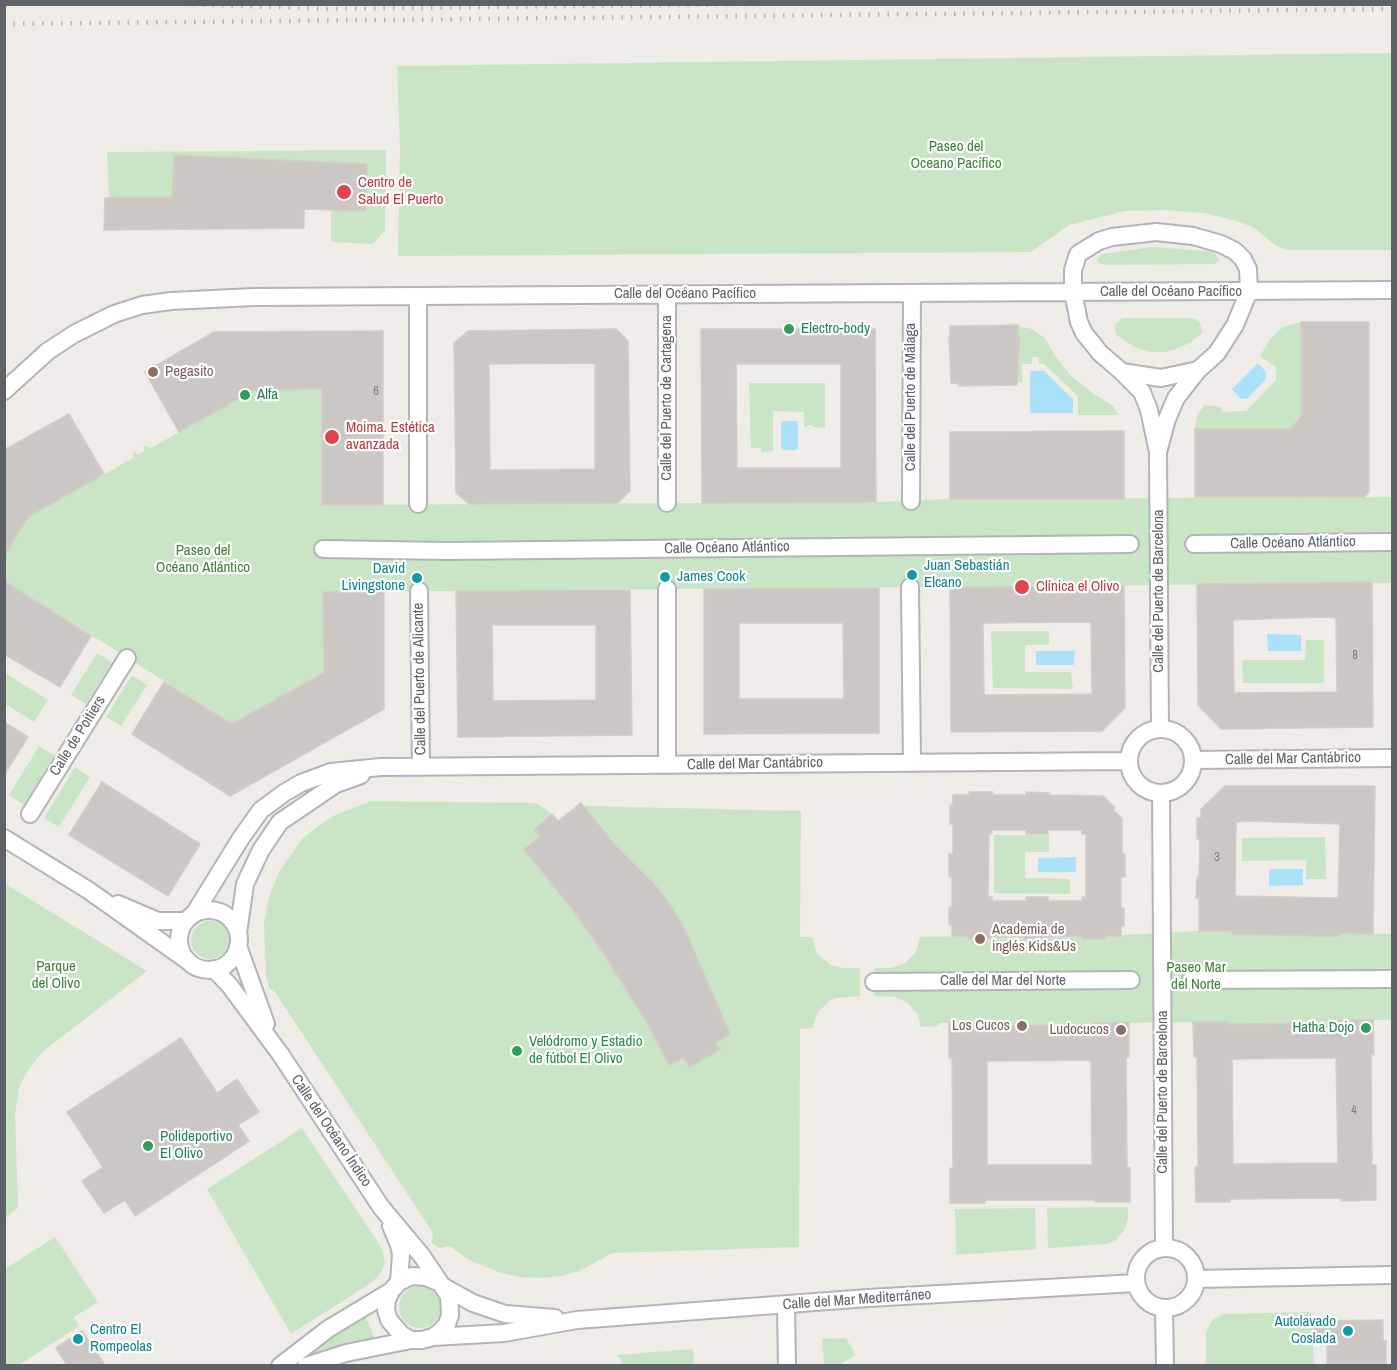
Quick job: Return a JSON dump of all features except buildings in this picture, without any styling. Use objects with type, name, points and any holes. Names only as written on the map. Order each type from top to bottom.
[{"type":"street","name":"Calle del Puerto de Barcelona","points":[[1158,452],[1167,419],[1176,398],[1228,338],[1249,291],[1248,269],[1235,250],[1193,236],[1155,232],[1112,237],[1088,246],[1078,254],[1075,262],[1073,292],[1079,322],[1084,333],[1100,353],[1142,392],[1158,452],[1160,729]]},
{"type":"street","name":"Calle del Océano Pacífico","points":[[4,391],[48,351],[74,334],[114,314],[142,305],[171,301],[225,298],[667,294],[1392,290]]},
{"type":"street","name":"Calle del Puerto de Málaga","points":[[910,501],[912,293]]},
{"type":"street","name":"Calle del Puerto de Cartagena","points":[[667,294],[667,503]]},
{"type":"street","points":[[418,297],[418,504]]},
{"type":"street","points":[[1122,372],[1161,378],[1198,370]]},
{"type":"street","name":"Calle Océano Atlántico","points":[[1194,544],[1392,542]]},
{"type":"street","name":"Calle Océano Atlántico","points":[[323,549],[459,551],[1130,544]]},
{"type":"street","points":[[910,587],[912,762]]},
{"type":"street","points":[[667,589],[667,765]]},
{"type":"street","name":"Calle del Puerto de Alicante","points":[[419,591],[421,767]]},
{"type":"street","name":"Calle de Poitiers","points":[[30,814],[127,658]]},
{"type":"street","points":[[1160,729],[1179,735],[1191,751],[1193,760],[1187,779],[1172,791],[1161,793],[1150,791],[1142,786],[1130,770],[1129,761],[1135,743],[1141,736],[1160,729]]},
{"type":"street","name":"Calle del Mar Cantábrico","points":[[1193,760],[1392,759]]},
{"type":"street","name":"Calle del Mar Cantábrico","points":[[190,917],[261,810],[284,792],[331,772],[381,767],[1129,761]]},
{"type":"street","name":"Calle del Mar Cantábrico","points":[[245,884],[261,850],[280,822],[336,784],[381,767]]},
{"type":"street","name":"Calle del Puerto de Barcelona","points":[[1161,793],[1164,1248]]},
{"type":"street","points":[[4,838],[88,890],[195,967],[214,969],[229,962],[238,940],[228,917],[220,912],[211,910],[168,922],[150,918],[88,890]]},
{"type":"street","name":"Calle del Mar Cantábrico","points":[[238,940],[245,884],[241,838]]},
{"type":"street","points":[[188,961],[179,946],[179,937],[190,917]]},
{"type":"street","name":"Calle del Océano Índico","points":[[238,940],[262,1015],[281,1055]]},
{"type":"street","name":"Calle del Océano Índico","points":[[214,969],[230,986],[281,1055],[381,1207],[422,1256],[441,1285]]},
{"type":"street","points":[[1191,981],[1392,979]]},
{"type":"street","name":"Calle del Mar del Norte","points":[[874,982],[1131,980]]},
{"type":"street","name":"Calle del Océano Índico","points":[[381,1207],[399,1245],[401,1263],[395,1287]]},
{"type":"street","points":[[1164,1248],[1184,1253],[1196,1269],[1197,1279],[1191,1296],[1184,1303],[1164,1308],[1145,1300],[1136,1283],[1139,1264],[1145,1256],[1164,1248]]},
{"type":"street","points":[[1197,1279],[1392,1275]]},
{"type":"street","points":[[280,1365],[328,1329],[412,1276],[433,1279],[449,1296],[450,1315],[441,1332],[433,1337],[346,1353],[306,1365]]},
{"type":"street","name":"Calle del Mar Mediterráneo","points":[[433,1337],[504,1333],[577,1320],[1136,1283]]},
{"type":"street","name":"Calle del Mar Mediterráneo","points":[[441,1285],[473,1303],[506,1314],[577,1320]]},
{"type":"street","points":[[395,1287],[387,1300],[386,1310],[389,1320],[402,1335],[411,1340]]},
{"type":"street","points":[[786,1305],[787,1365]]},
{"type":"street","points":[[1164,1308],[1165,1365]]},
{"type":"green space","name":"Paseo del Oceano Pacífico","points":[[1392,53],[1392,250],[1286,250],[1275,245],[1254,228],[1240,222],[1204,213],[1166,210],[1125,211],[1069,225],[1031,252],[398,256],[400,149],[397,66]]},
{"type":"green space","points":[[386,150],[385,230],[373,244],[331,242],[331,210],[365,211],[367,165],[174,155],[173,181],[238,197],[109,198],[107,152]]},
{"type":"green space","points":[[1152,247],[1208,251],[1216,254],[1219,260],[1215,264],[1106,265],[1099,263],[1097,259],[1102,254]]},
{"type":"green space","points":[[1122,318],[1193,318],[1200,322],[1202,333],[1179,348],[1166,352],[1152,352],[1139,349],[1115,334],[1115,325]]},
{"type":"green space","points":[[1301,322],[1301,417],[1290,429],[1195,429],[1197,416],[1204,405],[1221,407],[1223,412],[1246,411],[1276,380],[1276,367],[1260,356],[1270,339],[1283,327]]},
{"type":"green space","points":[[1018,326],[1032,329],[1045,338],[1070,375],[1112,405],[1119,415],[1078,415],[1078,396],[1044,364],[1039,364],[1039,357],[1032,357],[1032,364],[1022,364],[1022,382],[1017,382],[1020,359],[1017,359],[1017,349],[1020,349]]},
{"type":"green space","points":[[749,383],[825,383],[825,428],[813,427],[813,425],[804,427],[804,412],[773,411],[773,451],[761,452],[761,448],[751,448]]},
{"type":"green space","name":"Paseo del Océano Atlántico","points":[[249,389],[323,389],[323,505],[1392,497],[1392,583],[323,592],[324,673],[233,724],[5,581],[4,556],[32,511],[35,513],[133,458],[134,451],[138,455],[145,451],[143,447],[145,445],[151,448],[250,392]]},
{"type":"green space","points":[[991,631],[1049,631],[1049,645],[1025,645],[1025,672],[1071,672],[1073,689],[993,688]]},
{"type":"green space","points":[[1306,640],[1324,640],[1324,683],[1243,683],[1242,660],[1305,660]]},
{"type":"green space","points":[[97,653],[112,662],[86,704],[71,695]]},
{"type":"green space","points":[[5,673],[48,700],[34,722],[5,704]]},
{"type":"green space","points":[[132,675],[147,685],[121,726],[106,717]]},
{"type":"green space","points":[[39,746],[54,755],[24,805],[9,795]]},
{"type":"green space","points":[[75,767],[90,777],[59,827],[44,818]]},
{"type":"green space","name":"Velódromo y Estadio de fútbol El Olivo","points":[[371,801],[536,803],[558,821],[581,803],[583,806],[801,811],[800,937],[812,937],[817,954],[831,965],[860,968],[860,996],[829,1001],[817,1013],[813,1028],[800,1029],[799,1247],[613,1253],[579,1271],[541,1278],[501,1273],[467,1259],[450,1246],[439,1248],[432,1243],[433,1233],[275,992],[269,988],[266,976],[264,923],[269,896],[280,870],[302,839],[317,827],[335,815]]},
{"type":"green space","points":[[994,835],[1049,835],[1049,852],[1025,852],[1025,878],[1070,879],[1070,894],[994,893]]},
{"type":"green space","points":[[1325,837],[1326,879],[1306,879],[1306,860],[1242,861],[1242,838]]},
{"type":"green space","name":"Parque del Olivo","points":[[4,883],[147,971],[41,1053],[25,1075],[19,1088],[15,1114],[18,1208],[5,1218]]},
{"type":"green space","points":[[210,921],[223,927],[229,940],[223,953],[210,959],[197,953],[191,940],[197,927]]},
{"type":"green space","name":"Paseo Mar del Norte","points":[[1199,931],[1321,936],[1340,936],[1341,933],[1392,934],[1392,1020],[1339,1020],[1339,1023],[1095,1023],[1094,1025],[984,1026],[983,1023],[939,1023],[939,1026],[921,1027],[918,1015],[908,1003],[895,997],[874,996],[874,968],[891,968],[905,963],[916,952],[920,937],[969,936],[969,939],[992,939],[992,936],[1025,936],[1026,939],[1048,939],[1048,936],[1082,936],[1082,939],[1104,939],[1105,936]]},
{"type":"green space","points":[[302,1128],[376,1239],[383,1252],[385,1263],[380,1274],[371,1283],[291,1334],[207,1189]]},
{"type":"green space","points":[[1128,1207],[1125,1229],[1116,1240],[1107,1244],[1048,1248],[1047,1208]]},
{"type":"green space","points":[[1035,1208],[1036,1249],[956,1255],[955,1209]]},
{"type":"green space","points":[[55,1237],[98,1302],[74,1317],[79,1326],[19,1365],[5,1365],[5,1269]]},
{"type":"green space","points":[[420,1286],[428,1287],[435,1292],[440,1299],[440,1315],[435,1322],[428,1327],[420,1328],[412,1327],[405,1322],[400,1315],[399,1307],[400,1299],[405,1292],[412,1287]]},
{"type":"green space","points":[[1311,1312],[1314,1365],[1206,1365],[1206,1332],[1213,1319],[1223,1314]]},
{"type":"green space","points":[[364,1313],[376,1341],[305,1360],[301,1354]]},
{"type":"green space","points":[[846,1338],[856,1355],[839,1365],[824,1365],[822,1339]]},
{"type":"green space","points":[[693,1349],[694,1363],[691,1365],[623,1365],[617,1355]]},
{"type":"water","points":[[1258,363],[1266,372],[1266,379],[1247,399],[1241,399],[1232,389]]},
{"type":"water","points":[[1030,371],[1044,371],[1073,399],[1073,413],[1030,413]]},
{"type":"water","points":[[783,421],[798,423],[796,450],[783,450],[781,447],[781,423]]},
{"type":"water","points":[[1267,634],[1301,635],[1301,651],[1268,651]]},
{"type":"water","points":[[1036,651],[1075,651],[1074,665],[1036,665]]},
{"type":"water","points":[[1076,857],[1076,872],[1038,872],[1038,858]]},
{"type":"water","points":[[1269,869],[1303,869],[1303,885],[1269,886]]},
{"type":"railway","points":[[184,4],[328,9],[764,4]]},
{"type":"railway","points":[[4,24],[1392,9]]},
{"type":"place","name":"Centro de Salud El Puerto","points":[[344,192]]},
{"type":"place","name":"Electro-body","points":[[789,329]]},
{"type":"place","name":"Pegasito","points":[[153,372]]},
{"type":"place","name":"Alfa","points":[[245,395]]},
{"type":"place","name":"Moima. Estética avanzada","points":[[332,437]]},
{"type":"place","name":"Juan Sebastián Elcano","points":[[912,575]]},
{"type":"place","name":"James Cook","points":[[665,577]]},
{"type":"place","name":"David Livingstone","points":[[417,578]]},
{"type":"place","name":"Clínica el Olivo","points":[[1022,587]]},
{"type":"place","name":"Academia de inglés Kids&Us","points":[[980,939]]},
{"type":"place","name":"Los Cucos","points":[[1022,1026]]},
{"type":"place","name":"Hatha Dojo","points":[[1366,1028]]},
{"type":"place","name":"Ludocucos","points":[[1121,1030]]},
{"type":"place","name":"Velódromo y Estadio de fútbol El Olivo","points":[[517,1051]]},
{"type":"place","name":"Polideportivo El Olivo","points":[[148,1146]]},
{"type":"place","name":"Autolavado Coslada","points":[[1348,1331]]},
{"type":"place","name":"Centro El Rompeolas","points":[[78,1339]]}]
